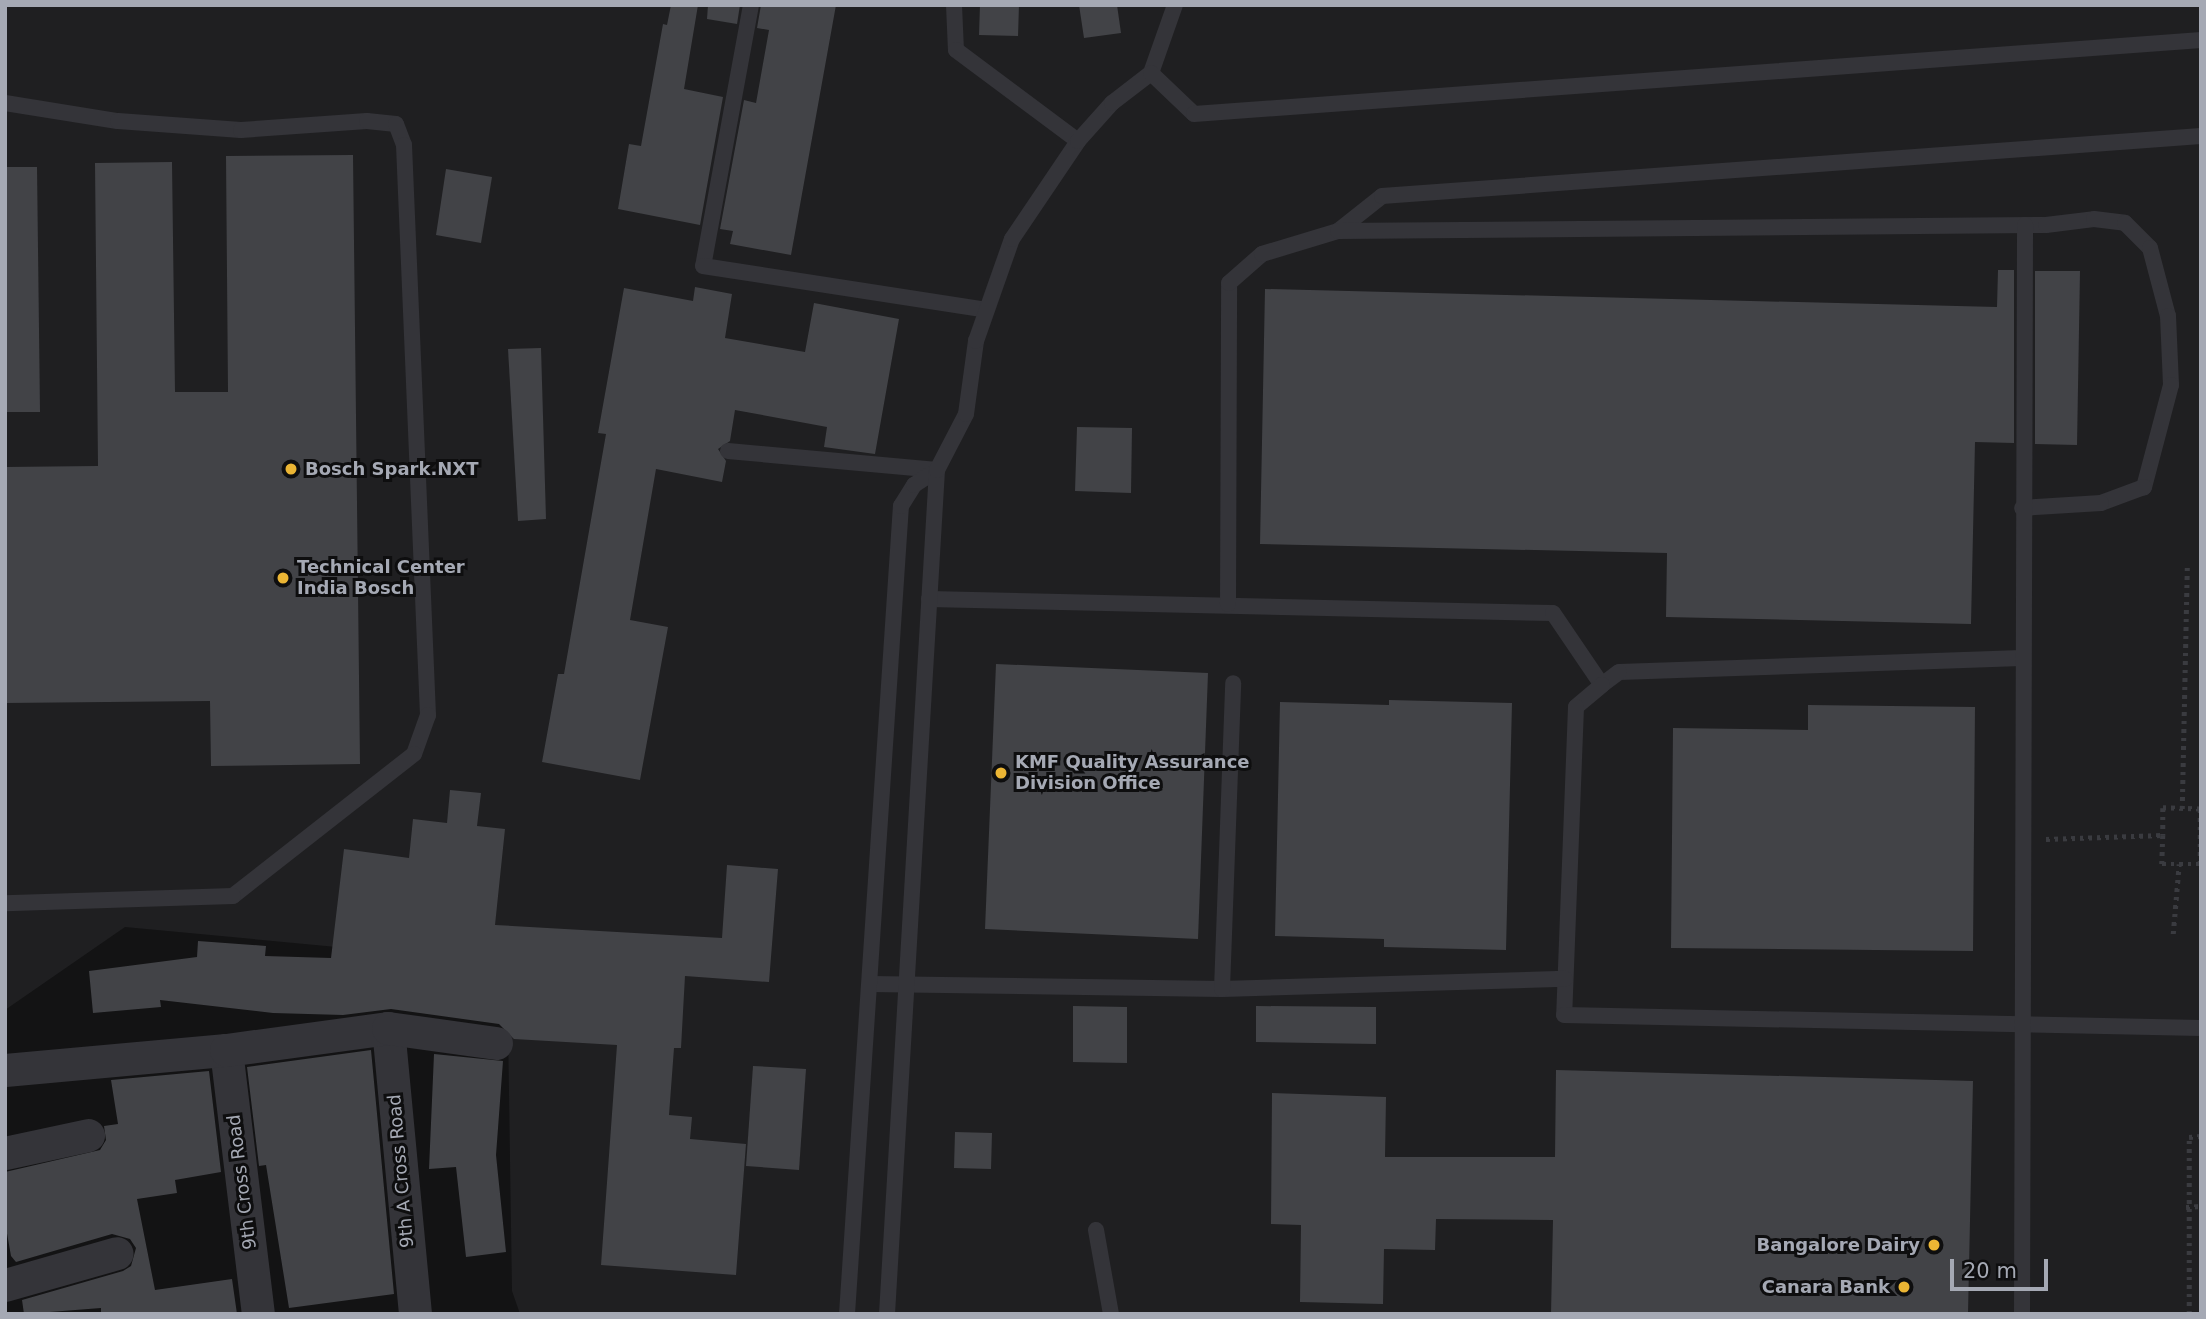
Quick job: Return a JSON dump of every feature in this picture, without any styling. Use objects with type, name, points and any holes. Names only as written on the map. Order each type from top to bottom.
[{"type":"street","points":[[5,1070],[226,1050],[388,1028],[496,1043]]},
{"type":"street","name":"9th A Cross Road","points":[[388,1028],[415,1314]]},
{"type":"street","name":"9th Cross Road","points":[[226,1050],[258,1314]]},
{"type":"street","points":[[5,1153],[88,1135]]},
{"type":"street","points":[[5,1285],[117,1252]]},
{"type":"lane","points":[[751,5],[703,266],[987,310]]},
{"type":"lane","points":[[954,5],[956,50],[1079,141]]},
{"type":"lane","points":[[887,1314],[937,470],[965,414],[976,341],[1012,239],[1079,141],[1112,103],[1151,73],[1175,5]]},
{"type":"lane","points":[[1151,73],[1194,114],[2201,40]]},
{"type":"lane","points":[[5,103],[118,121],[241,130],[367,121],[396,124],[404,145],[428,715],[414,754],[233,896],[5,903]]},
{"type":"lane","points":[[1338,232],[1382,196],[2201,136]]},
{"type":"lane","points":[[1228,604],[1229,283],[1262,254],[1338,232],[2025,225],[2094,219],[2125,223],[2150,248],[2168,316],[2171,385],[2144,487],[2101,503],[2022,508]]},
{"type":"lane","points":[[2022,1314],[2021,658],[2025,225]]},
{"type":"lane","points":[[728,451],[937,470]]},
{"type":"lane","points":[[848,1314],[901,506],[914,485],[937,470]]},
{"type":"lane","points":[[929,599],[1553,613],[1602,685]]},
{"type":"lane","points":[[2021,658],[1619,672],[1602,685],[1576,707],[1564,1015],[2201,1028]]},
{"type":"lane","points":[[1222,989],[1233,683]]},
{"type":"lane","points":[[870,984],[1222,989],[1565,979]]},
{"type":"lane","points":[[1096,1230],[1111,1314]]},
{"type":"path","points":[[2182,809],[2188,567]]},
{"type":"path","points":[[2163,808],[2182,809],[2200,809],[2200,864],[2162,864],[2163,808]]},
{"type":"path","points":[[2021,840],[2163,835]]},
{"type":"path","points":[[2173,934],[2179,864]]},
{"type":"path","points":[[2189,1314],[2186,1207],[2189,1137],[2201,1136]]},
{"type":"path","points":[[2186,1207],[2201,1206]]},
{"type":"shaded area","points":[[5,5],[2201,5],[2201,1314],[520,1314],[512,1291],[507,963],[125,927],[5,1010]]},
{"type":"building","points":[[671,5],[698,5],[684,89],[723,97],[700,225],[618,209],[629,144],[641,146],[663,24],[667,25]]},
{"type":"building","points":[[708,5],[740,5],[737,24],[707,19]]},
{"type":"building","points":[[761,5],[836,5],[791,255],[730,244],[733,231],[720,229],[744,100],[756,103],[769,30],[757,28]]},
{"type":"building","points":[[980,5],[1019,5],[1018,36],[979,35]]},
{"type":"building","points":[[1079,5],[1117,5],[1121,33],[1084,38]]},
{"type":"building","points":[[353,155],[360,764],[211,766],[210,701],[5,703],[5,467],[98,466],[95,163],[172,162],[175,392],[228,392],[226,156]]},
{"type":"building","points":[[5,167],[37,167],[40,412],[5,412]]},
{"type":"building","points":[[446,169],[492,177],[481,243],[436,235]]},
{"type":"building","points":[[1998,270],[2014,270],[2014,443],[1975,442],[1971,624],[1666,617],[1667,553],[1260,544],[1265,289],[1997,307]]},
{"type":"building","points":[[2035,271],[2080,271],[2077,445],[2035,444]]},
{"type":"building","points":[[695,287],[732,294],[725,338],[805,352],[814,303],[899,319],[875,454],[824,447],[827,427],[735,410],[730,441],[718,449],[726,461],[722,482],[656,469],[630,620],[668,627],[640,780],[542,762],[558,674],[564,674],[606,434],[598,433],[624,288],[693,301]]},
{"type":"building","points":[[541,348],[546,519],[518,521],[508,349]]},
{"type":"building","points":[[1077,427],[1132,428],[1131,493],[1075,491]]},
{"type":"building","points":[[996,664],[1208,673],[1198,939],[985,929]]},
{"type":"building","points":[[1389,700],[1512,703],[1506,950],[1384,947],[1384,939],[1275,936],[1280,702],[1389,705]]},
{"type":"building","points":[[1808,705],[1975,707],[1973,951],[1671,948],[1673,728],[1808,730]]},
{"type":"building","points":[[450,790],[481,793],[477,826],[505,829],[495,925],[722,938],[727,865],[778,869],[769,982],[685,976],[681,1048],[674,1048],[669,1115],[692,1117],[690,1139],[746,1144],[736,1275],[601,1265],[617,1045],[514,1039],[499,1024],[391,1009],[343,1015],[273,1013],[160,1000],[161,1007],[93,1013],[89,971],[197,957],[198,941],[266,946],[265,956],[331,958],[344,849],[409,858],[413,819],[447,823]]},
{"type":"building","points":[[1073,1006],[1127,1007],[1127,1063],[1073,1062]]},
{"type":"building","points":[[1256,1006],[1376,1007],[1376,1044],[1256,1042]]},
{"type":"building","points":[[371,1050],[394,1294],[289,1308],[266,1165],[259,1166],[247,1067]]},
{"type":"building","points":[[434,1054],[503,1061],[496,1155],[506,1252],[466,1257],[456,1167],[429,1169]]},
{"type":"building","points":[[753,1066],[806,1069],[799,1170],[746,1166]]},
{"type":"building","points":[[1556,1070],[1973,1081],[1968,1314],[1551,1314],[1553,1220],[1436,1219],[1435,1250],[1384,1249],[1383,1304],[1300,1302],[1301,1225],[1271,1224],[1272,1093],[1386,1097],[1385,1157],[1555,1157]]},
{"type":"building","points":[[209,1071],[221,1172],[175,1180],[177,1193],[137,1199],[155,1290],[232,1279],[237,1314],[101,1314],[101,1308],[24,1314],[22,1300],[123,1271],[131,1266],[136,1248],[130,1239],[112,1234],[16,1262],[11,1256],[5,1222],[5,1172],[100,1150],[106,1140],[104,1126],[118,1124],[111,1080]]},
{"type":"building","points":[[955,1132],[992,1133],[991,1169],[954,1168]]},
{"type":"place","name":"Bosch Spark.NXT","points":[[291,469]]},
{"type":"place","name":"Technical Center India Bosch","points":[[283,578]]},
{"type":"place","name":"KMF Quality Assurance Division Office","points":[[1001,773]]},
{"type":"place","name":"Bangalore Dairy","points":[[1934,1245]]},
{"type":"place","name":"Canara Bank","points":[[1904,1287]]}]
